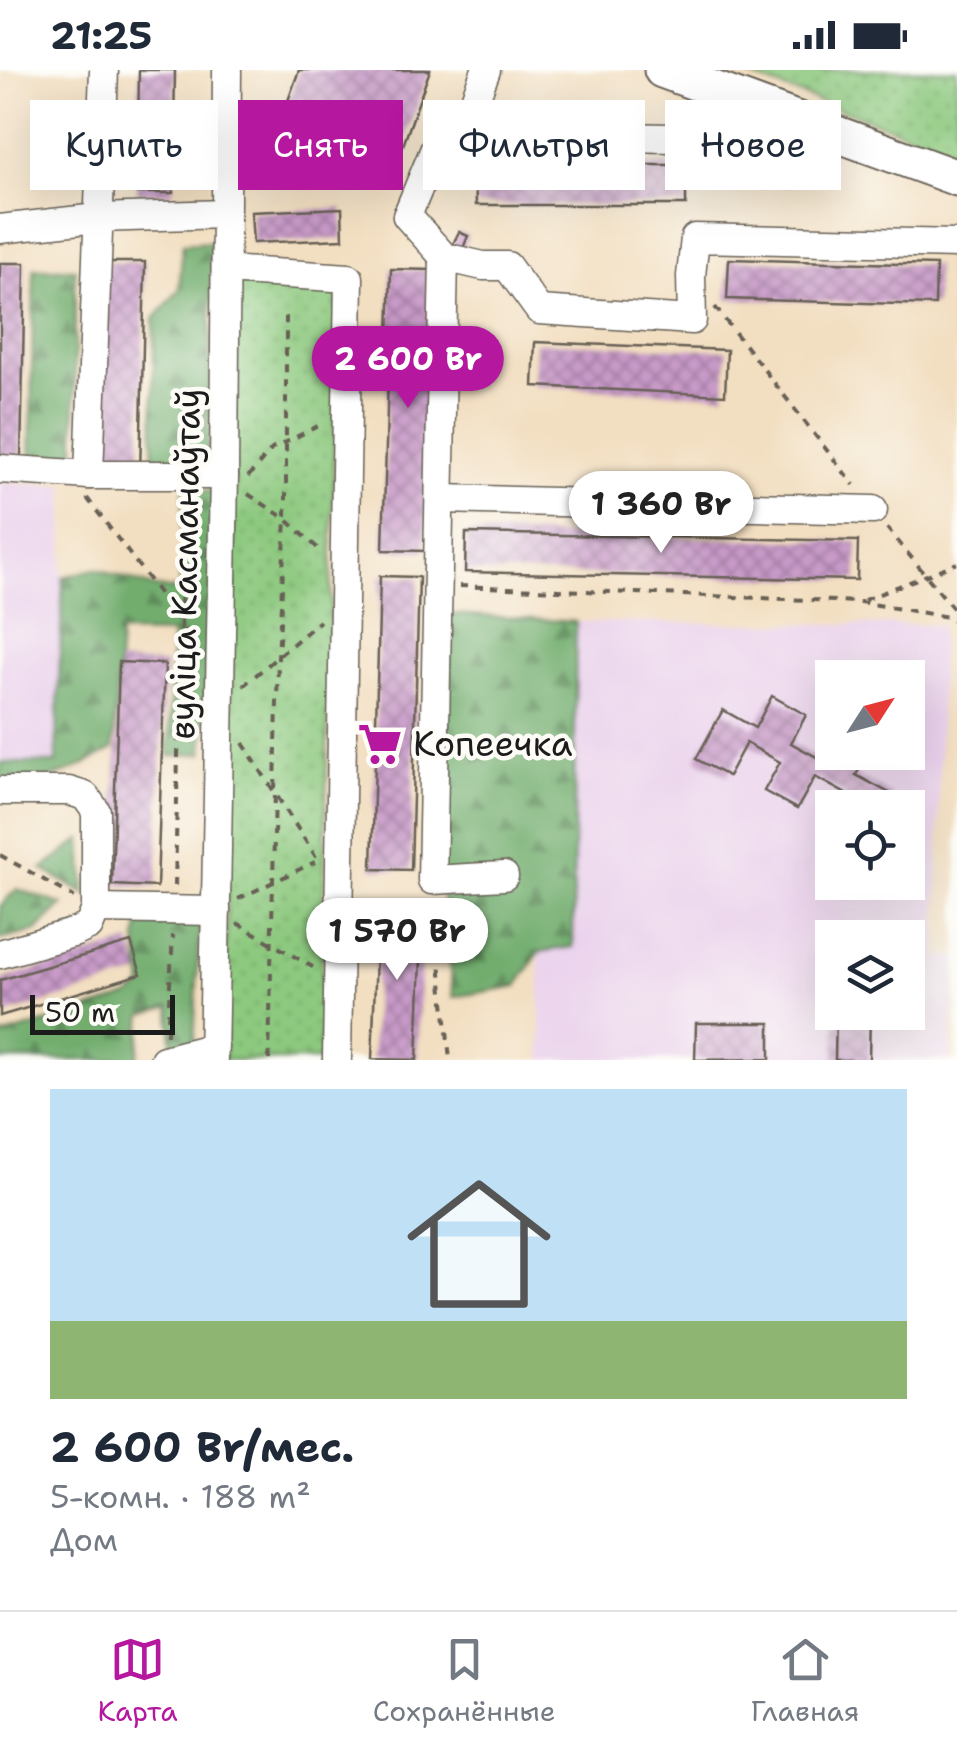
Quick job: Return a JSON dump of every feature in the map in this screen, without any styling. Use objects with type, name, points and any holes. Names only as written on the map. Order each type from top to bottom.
[{"type":"main road","points":[[662,70],[957,178]]},
{"type":"street","points":[[88,486],[104,70]]},
{"type":"street","name":"вуліца Касманаўтаў","points":[[214,1053],[227,70]]},
{"type":"street","points":[[475,100],[486,70]]},
{"type":"street","points":[[423,175],[406,216],[444,257],[482,266],[507,266],[539,310],[692,320],[694,238],[957,244]]},
{"type":"street","points":[[0,229],[97,218],[224,214]]},
{"type":"street","points":[[444,257],[432,880],[504,876]]},
{"type":"street","points":[[226,270],[349,278],[337,1060]]},
{"type":"street","points":[[0,469],[88,486],[224,475]]},
{"type":"street","points":[[441,499],[873,510]]},
{"type":"street","points":[[0,792],[70,791],[85,796],[96,811],[96,909],[89,926],[0,954]]},
{"type":"street","points":[[96,909],[216,910]]},
{"type":"street","points":[[165,1060],[214,1053]]},
{"type":"path","points":[[692,276],[957,614]]},
{"type":"path","points":[[270,1060],[278,657],[286,519],[286,314]]},
{"type":"path","points":[[220,704],[278,657],[344,587],[286,519],[238,488],[272,448],[348,411]]},
{"type":"path","points":[[88,486],[180,622],[182,486]]},
{"type":"path","points":[[860,602],[957,563]]},
{"type":"path","points":[[439,585],[860,602],[948,617],[957,623]]},
{"type":"path","points":[[216,910],[340,850]]},
{"type":"path","points":[[0,855],[96,909]]},
{"type":"path","points":[[432,880],[450,1060]]},
{"type":"path","points":[[165,1060],[175,910]]},
{"type":"path","points":[[216,910],[338,982]]},
{"type":"shaded area","points":[[0,483],[65,485],[56,764],[0,763]]},
{"type":"shaded area","points":[[576,622],[941,625],[937,956],[957,958],[950,1060],[542,1060],[539,951],[573,947]]},
{"type":"green space","points":[[733,70],[957,70],[957,152],[841,110],[841,100],[815,100]]},
{"type":"green space","points":[[212,242],[208,468],[153,467],[154,319],[179,290],[183,244]]},
{"type":"green space","points":[[34,269],[75,269],[75,473],[30,472]]},
{"type":"green space","points":[[238,283],[338,290],[320,1060],[224,1060]]},
{"type":"green space","points":[[184,490],[217,490],[203,753],[169,756],[172,634],[120,633],[113,749],[59,775],[0,785],[0,763],[56,763],[63,577],[95,569],[156,588],[180,590]]},
{"type":"green space","points":[[452,614],[576,622],[573,947],[539,952],[517,986],[453,997],[440,869]]},
{"type":"green space","points":[[82,839],[85,894],[42,869]]},
{"type":"green space","points":[[17,889],[63,905],[36,931],[0,940],[0,906]]},
{"type":"green space","points":[[200,918],[194,1044],[172,1048],[170,1007],[143,1015],[137,1060],[0,1060],[0,1037],[128,997],[143,986],[137,941],[139,923]]},
{"type":"building","points":[[139,70],[175,70],[175,100],[139,100]]},
{"type":"building","points":[[299,70],[430,70],[403,146],[403,100],[288,100]]},
{"type":"building","points":[[645,165],[665,165],[665,190],[686,190],[686,205],[476,205],[476,190],[645,190]]},
{"type":"building","points":[[137,190],[173,190],[173,193]]},
{"type":"building","points":[[342,208],[343,239],[253,243],[251,212]]},
{"type":"building","points":[[459,232],[468,236],[462,251],[452,246]]},
{"type":"building","points":[[729,259],[936,265],[935,305],[727,299]]},
{"type":"building","points":[[106,262],[145,262],[140,474],[102,473]]},
{"type":"building","points":[[0,263],[25,263],[21,459],[0,458]]},
{"type":"building","points":[[391,269],[432,270],[425,551],[383,550]]},
{"type":"building","points":[[535,342],[727,350],[725,395],[533,386]]},
{"type":"building","points":[[466,533],[858,541],[857,580],[465,572]]},
{"type":"building","points":[[380,576],[419,577],[411,870],[372,869]]},
{"type":"building","points":[[119,662],[165,664],[157,887],[112,885]]},
{"type":"building","points":[[772,696],[806,715],[791,743],[815,756],[815,770],[859,770],[856,775],[884,790],[839,790],[815,777],[797,809],[764,791],[780,762],[746,743],[728,776],[696,759],[723,710],[755,728]]},
{"type":"building","points":[[378,905],[423,907],[417,1060],[372,1059]]},
{"type":"building","points":[[131,942],[141,974],[0,1016],[0,980]]},
{"type":"building","points":[[696,1023],[770,1023],[770,1059],[695,1060]]},
{"type":"building","points":[[836,1030],[870,1030],[869,1060],[835,1060]]},
{"type":"place","name":"Копеечка","points":[[380,744]]}]
